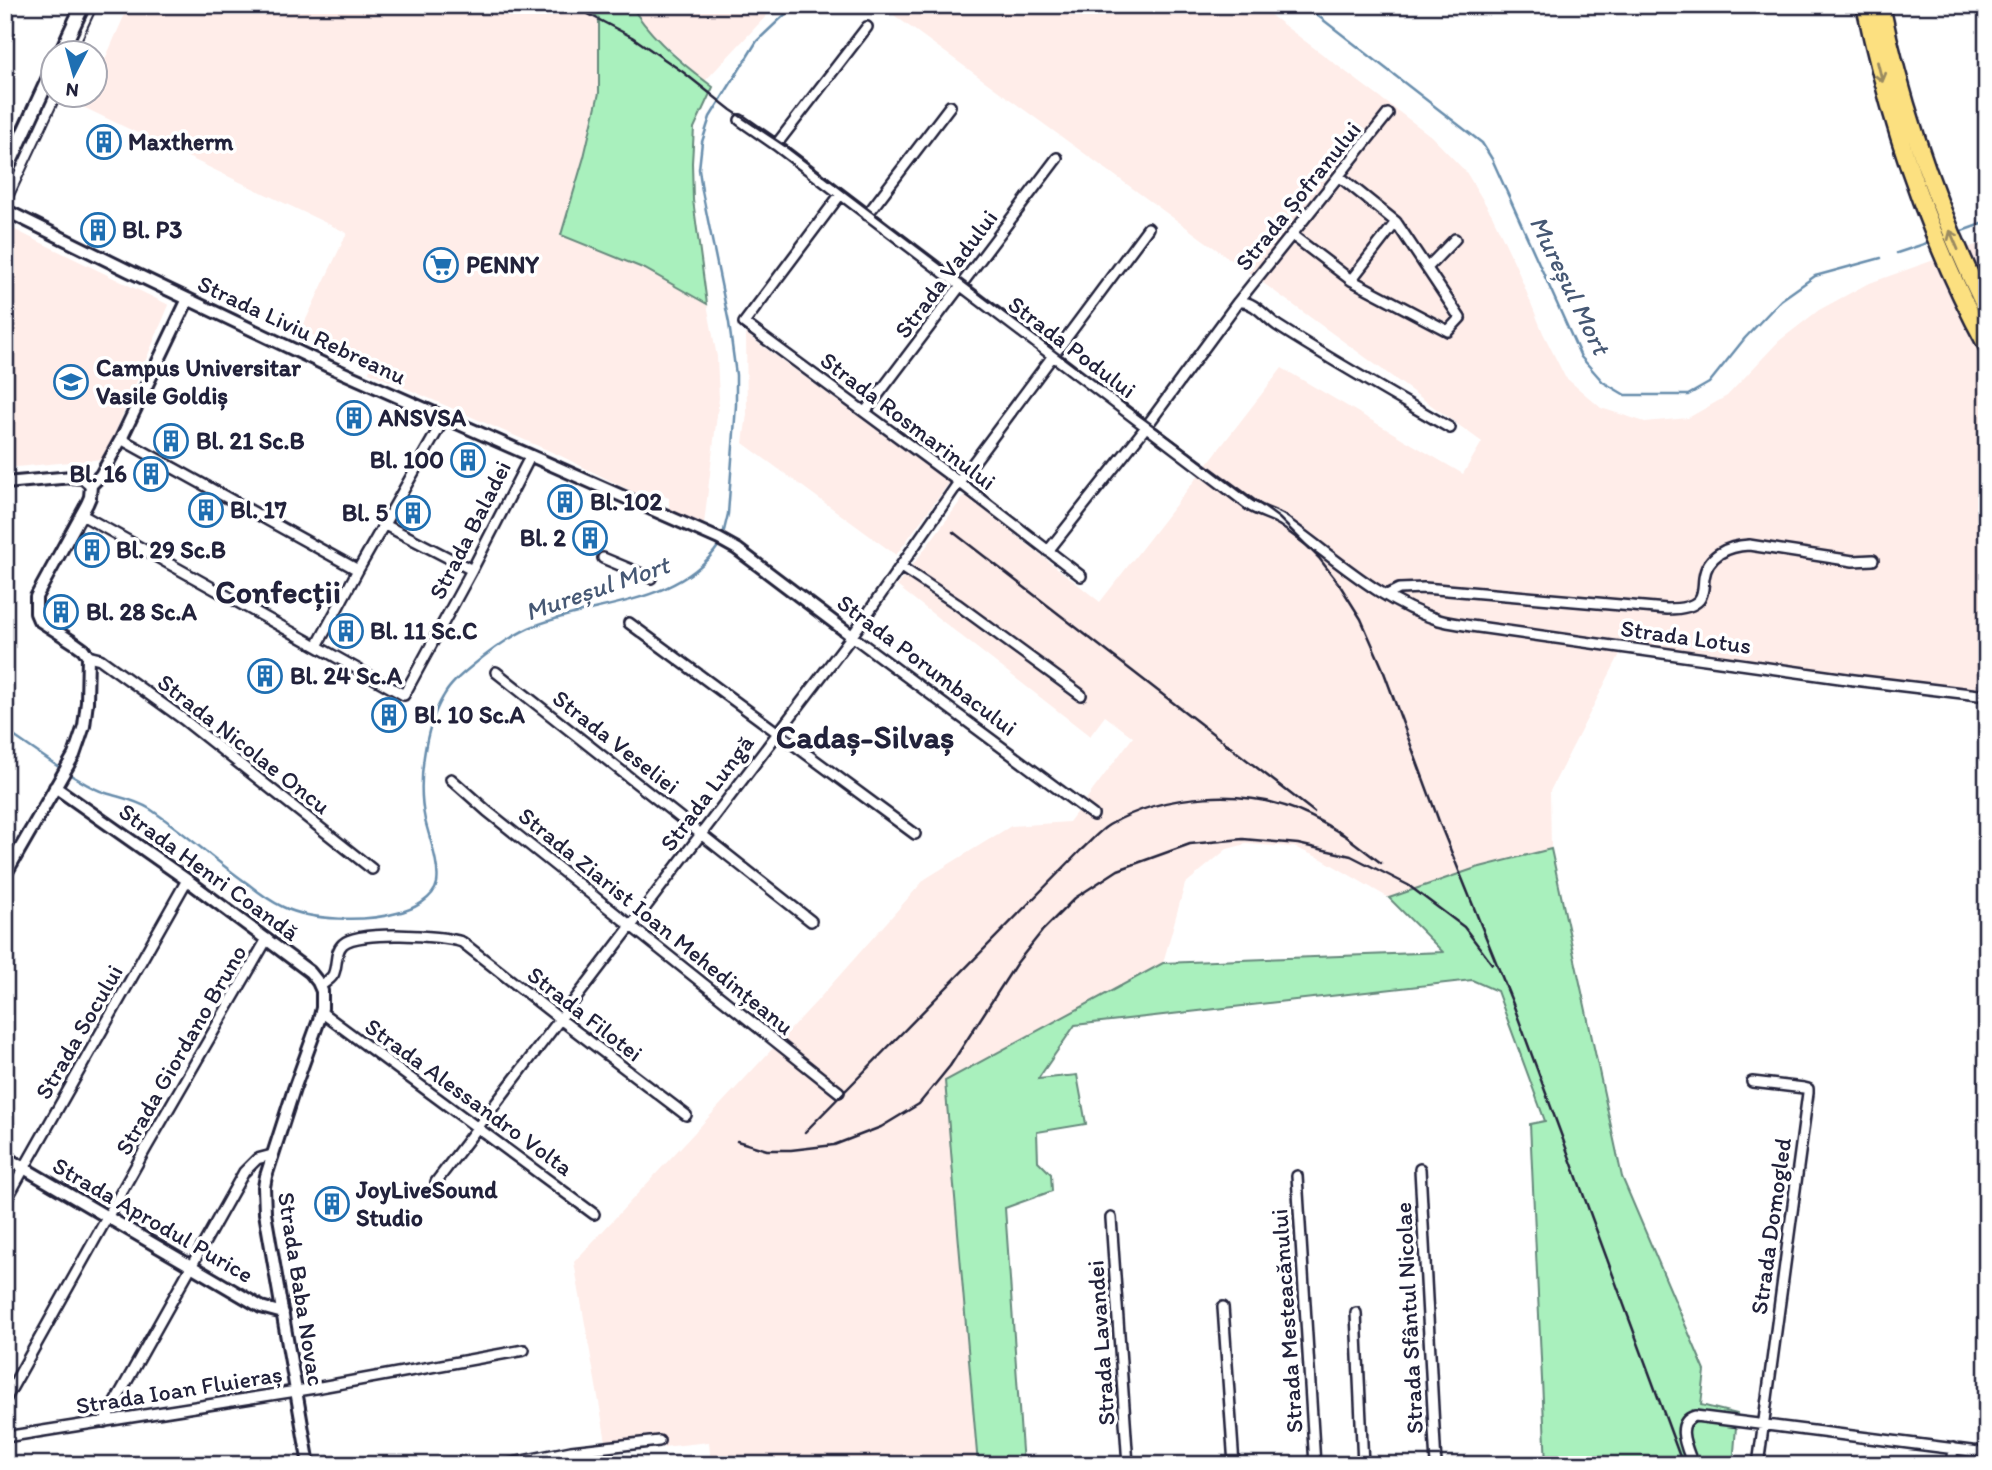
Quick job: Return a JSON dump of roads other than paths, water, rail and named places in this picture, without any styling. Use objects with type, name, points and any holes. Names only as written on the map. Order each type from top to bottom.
[{"type":"highway","points":[[1865,5],[1892,114],[1962,278],[1987,346]]},
{"type":"highway","points":[[1881,5],[1932,208]]},
{"type":"highway","points":[[1962,278],[1987,310]]},
{"type":"main road","points":[[68,38],[83,5]]},
{"type":"main road","points":[[5,173],[38,101]]},
{"type":"street","points":[[776,145],[867,27]]},
{"type":"street","points":[[867,215],[950,106]]},
{"type":"street","name":"Strada Șofranului","points":[[1238,302],[1388,114]]},
{"type":"street","name":"Strada Podului","points":[[740,120],[1249,505],[1282,521],[1346,570],[1387,595]]},
{"type":"street","name":"Strada Vadului","points":[[865,412],[1057,158]]},
{"type":"street","points":[[1292,234],[1351,280],[1448,331],[1460,317],[1396,222],[1339,176]]},
{"type":"street","name":"Strada Rosmarinului","points":[[840,195],[744,323],[1081,576]]},
{"type":"street","name":"Strada Liviu Rebreanu","points":[[5,209],[328,366],[737,549]]},
{"type":"street","points":[[1351,280],[1396,222]]},
{"type":"street","name":"Strada Lungă","points":[[436,1182],[852,636],[959,482],[1148,228]]},
{"type":"street","points":[[1427,268],[1455,239]]},
{"type":"street","points":[[5,874],[80,743],[87,702],[88,656],[83,649],[42,623],[35,606],[36,597],[82,515],[90,497],[91,485],[101,475],[121,439],[188,299]]},
{"type":"street","points":[[1048,551],[1146,427],[1238,302],[1248,303],[1299,339],[1450,428]]},
{"type":"street","points":[[82,515],[317,646],[444,419]]},
{"type":"street","points":[[121,439],[358,569]]},
{"type":"street","name":"Strada Baladei","points":[[317,646],[404,695],[530,457]]},
{"type":"street","points":[[5,483],[72,477],[83,478],[91,485]]},
{"type":"street","points":[[385,525],[472,570]]},
{"type":"street","points":[[1387,595],[1399,589],[1424,588],[1667,609],[1687,606],[1699,599],[1710,562],[1727,549],[1736,546],[1749,545],[1853,561],[1872,560]]},
{"type":"street","name":"Strada Porumbacului","points":[[737,549],[1093,815]]},
{"type":"street","points":[[603,558],[651,578]]},
{"type":"street","points":[[901,567],[957,604],[1081,695]]},
{"type":"street","name":"Strada Lotus","points":[[1387,595],[1424,615],[1471,626],[1854,680],[1987,695]]},
{"type":"street","points":[[629,623],[915,834]]},
{"type":"street","name":"Strada Nicolae Oncu","points":[[88,656],[100,659],[173,711],[372,869]]},
{"type":"street","name":"Strada Veseliei","points":[[496,672],[811,921]]},
{"type":"street","name":"Strada Ziarist Ioan Mehedințeanu","points":[[451,779],[487,811],[839,1091]]},
{"type":"street","name":"Strada Henri Coandă","points":[[55,787],[267,939],[310,972],[320,986]]},
{"type":"street","name":"Strada Socului","points":[[5,1202],[187,880]]},
{"type":"street","name":"Strada Filotei","points":[[320,986],[332,976],[339,949],[348,941],[368,937],[417,935],[438,936],[462,942],[686,1115]]},
{"type":"street","name":"Strada Giordano Bruno","points":[[5,1400],[267,939]]},
{"type":"street","points":[[320,986],[322,1007]]},
{"type":"street","name":"Strada Alessandro Volta","points":[[322,1007],[594,1214]]},
{"type":"street","name":"Strada Baba Novac","points":[[309,1465],[282,1313],[264,1187],[272,1155],[322,1007]]},
{"type":"street","name":"Strada Domogled","points":[[1752,1082],[1808,1089],[1764,1425]]},
{"type":"street","points":[[104,1422],[244,1172],[257,1159],[272,1155]]},
{"type":"street","name":"Strada Aprodul Purice","points":[[5,1157],[261,1307],[282,1313]]},
{"type":"street","name":"Strada Sfântul Nicolae","points":[[1420,1169],[1436,1465]]},
{"type":"street","name":"Strada Mesteacănului","points":[[1297,1176],[1315,1465]]},
{"type":"street","name":"Strada Lavandei","points":[[1111,1218],[1128,1465]]},
{"type":"street","points":[[1223,1307],[1234,1465]]},
{"type":"street","points":[[1356,1313],[1363,1465]]},
{"type":"street","name":"Strada Ioan Fluieraș","points":[[5,1437],[296,1391],[524,1350]]},
{"type":"street","points":[[1693,1465],[1683,1432],[1685,1422],[1690,1417],[1987,1453]]},
{"type":"street","points":[[1758,1465],[1764,1425]]},
{"type":"street","points":[[503,1465],[571,1451],[659,1441]]},
{"type":"street","points":[[1951,1465],[1953,1448]]},
{"type":"waterway","name":"Mureșul Mort","points":[[722,539],[728,514],[736,375],[729,323],[702,191],[699,169],[702,142],[710,117],[757,41],[795,5]]},
{"type":"waterway","name":"Mureșul Mort","points":[[1304,5],[1482,143],[1492,159],[1581,357],[1603,382],[1625,395],[1688,395],[1709,383],[1745,338],[1781,300],[1815,276],[1881,258]]},
{"type":"waterway","name":"Mureșul Mort","points":[[1959,232],[1987,222]]},
{"type":"waterway","name":"Mureșul Mort","points":[[1897,253],[1930,242]]},
{"type":"waterway","name":"Mureșul Mort","points":[[69,774],[96,789],[150,809],[260,893],[295,912],[339,919],[370,918],[403,912],[427,899],[437,883],[436,860],[423,806],[422,774],[431,725],[436,710],[452,684],[486,655],[521,632],[554,619],[632,600],[657,591],[680,580],[701,565],[719,545]]},
{"type":"waterway","name":"Mureșul Mort","points":[[5,730],[63,770]]},
{"type":"tram line","points":[[83,38],[98,5]]},
{"type":"tram line","points":[[5,215],[55,108]]},
{"type":"railway","points":[[571,5],[632,37],[683,72],[1279,518],[1319,558],[1339,584],[1361,619],[1382,667],[1440,824],[1513,1004],[1683,1465]]},
{"type":"railway","points":[[953,532],[1314,812]]},
{"type":"railway","points":[[805,1132],[1081,850],[1109,825],[1131,814],[1180,800],[1232,797],[1282,805],[1316,819],[1347,837]]},
{"type":"railway","points":[[1339,831],[1381,863]]},
{"type":"railway","points":[[737,1141],[767,1150],[834,1145],[881,1127],[919,1104],[950,1066],[1016,964],[1043,930],[1075,898],[1118,870],[1190,844],[1243,839],[1298,844],[1351,856],[1408,885],[1464,927],[1492,964]]},
{"type":"place","name":"Maxtherm","points":[[104,142]]},
{"type":"place","name":"Bl. P3","points":[[98,230]]},
{"type":"place","name":"PENNY","points":[[441,265]]},
{"type":"place","name":"Campus Universitar Vasile Goldiș","points":[[71,382]]},
{"type":"place","name":"ANSVSA","points":[[354,418]]},
{"type":"place","name":"Bl. 21 Sc.B","points":[[171,441]]},
{"type":"place","name":"Bl. 100","points":[[468,460]]},
{"type":"place","name":"Bl. 16","points":[[151,474]]},
{"type":"place","name":"Bl. 102","points":[[565,502]]},
{"type":"place","name":"Bl. 17","points":[[206,510]]},
{"type":"place","name":"Bl. 5","points":[[413,513]]},
{"type":"place","name":"Bl. 2","points":[[590,538]]},
{"type":"place","name":"Bl. 29 Sc.B","points":[[92,550]]},
{"type":"place","name":"Bl. 28 Sc.A","points":[[61,612]]},
{"type":"place","name":"Bl. 11 Sc.C","points":[[346,631]]},
{"type":"place","name":"Bl. 24 Sc.A","points":[[265,676]]},
{"type":"place","name":"Bl. 10 Sc.A","points":[[389,715]]},
{"type":"place","name":"JoyLiveSound Studio","points":[[332,1204]]},
{"type":"district","name":"Confecții","points":[[278,592]]},
{"type":"district","name":"Cadaș-Silvaș","points":[[865,737]]}]
